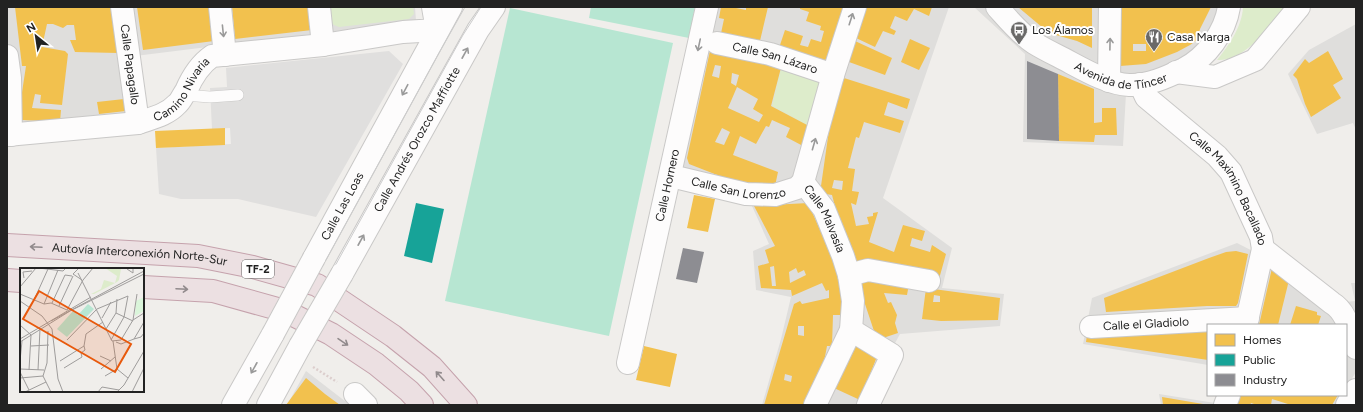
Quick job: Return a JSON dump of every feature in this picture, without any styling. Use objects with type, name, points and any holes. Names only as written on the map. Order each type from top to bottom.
[{"type":"highway","name":"Autovía Interconexión Norte-Sur","points":[[7,245],[198,256],[254,267],[316,285],[393,336],[432,367],[466,405]]},
{"type":"highway","points":[[7,280],[20,281]]},
{"type":"highway","points":[[144,287],[212,291],[285,311],[331,334],[376,364],[409,391],[422,405]]},
{"type":"street","name":"Calle Papagallo","points":[[122,7],[138,123]]},
{"type":"street","points":[[220,7],[225,55]]},
{"type":"street","points":[[319,7],[323,45]]},
{"type":"street","points":[[433,7],[437,30]]},
{"type":"street","name":"Calle Las Loas","points":[[234,405],[420,64],[437,30],[451,7]]},
{"type":"street","name":"Calle Andrés Orozco Maffiotte","points":[[296,354],[478,30],[494,7]]},
{"type":"street","name":"Calle Hornero","points":[[628,363],[671,176],[707,7]]},
{"type":"street","name":"Calle Malvasía","points":[[815,405],[851,330],[853,301],[849,275],[824,209],[803,182],[833,76],[855,7]]},
{"type":"street","name":"Avenida de Tíncer","points":[[997,7],[1034,43],[1109,81],[1128,85],[1163,79],[1191,65],[1211,47],[1222,30],[1230,7]]},
{"type":"street","points":[[1109,81],[1110,7]]},
{"type":"street","points":[[1176,72],[1215,77],[1255,60],[1294,10]]},
{"type":"street","name":"Camino Nivaria","points":[[9,135],[138,123],[156,117],[170,111],[178,103],[184,95],[194,74],[204,61],[212,56],[323,45],[403,32],[437,30]]},
{"type":"street","name":"Camino Nivaria","points":[[377,37],[404,43],[412,51],[420,64]]},
{"type":"street","name":"Calle San Lázaro","points":[[717,42],[770,54],[833,76]]},
{"type":"street","points":[[7,56],[9,135]]},
{"type":"street","name":"Calle Maximino Bacallado","points":[[1140,84],[1146,97],[1217,156],[1231,172],[1261,237],[1263,249],[1339,307],[1344,314],[1356,348]]},
{"type":"street","name":"Calle San Lorenzo","points":[[671,176],[746,194],[775,195],[797,188],[803,182]]},
{"type":"street","points":[[1247,321],[1263,249]]},
{"type":"street","points":[[849,275],[868,270],[929,281]]},
{"type":"street","name":"Calle el Gladiolo","points":[[1091,327],[1247,321]]},
{"type":"street","points":[[851,330],[892,355],[868,405]]},
{"type":"street","points":[[268,405],[296,354],[270,340]]},
{"type":"street","points":[[1347,405],[1356,390]]},
{"type":"lane","points":[[184,95],[210,97],[238,95]]},
{"type":"path","points":[[296,354],[361,399]]},
{"type":"shaded area","points":[[7,7],[415,7],[416,21],[119,58],[128,114],[7,127]]},
{"type":"shaded area","points":[[715,7],[949,7],[883,198],[952,248],[942,288],[1004,294],[1000,326],[900,334],[861,405],[762,405],[781,339],[791,297],[756,290],[753,251],[769,244],[743,186],[679,167]]},
{"type":"shaded area","points":[[974,7],[1223,7],[1196,50],[1162,72],[1127,76],[1123,146],[1023,142],[1025,54]]},
{"type":"shaded area","points":[[1356,24],[1356,130],[1353,123],[1317,134],[1288,74],[1309,50]]},
{"type":"shaded area","points":[[389,51],[403,64],[316,217],[238,199],[181,199],[159,194],[156,148],[231,144],[230,128],[212,129],[210,88],[227,87],[226,68]]},
{"type":"shaded area","points":[[1237,243],[1276,263],[1325,304],[1355,301],[1351,283],[1356,283],[1356,372],[1347,386],[1347,324],[1207,324],[1207,365],[1083,344],[1092,298]]},
{"type":"shaded area","points":[[306,371],[350,405],[287,405]]},
{"type":"shaded area","points":[[1159,394],[1215,403],[1217,396],[1341,396],[1336,405],[1161,405]]},
{"type":"green space","points":[[329,7],[413,7],[414,14],[409,19],[339,27],[330,22]]},
{"type":"green space","points":[[591,7],[695,7],[689,38],[589,18]]},
{"type":"green space","points":[[1243,7],[1285,7],[1264,33],[1247,49],[1227,59],[1217,60],[1237,29]]},
{"type":"green space","points":[[510,8],[673,43],[609,336],[445,301]]},
{"type":"green space","points":[[782,64],[820,77],[809,126],[772,106]]},
{"type":"building: Homes","points":[[15,7],[111,7],[118,53],[75,52],[70,40],[76,40],[74,25],[67,25],[63,28],[53,24],[47,24],[42,47],[65,51],[68,54],[62,105],[40,103],[41,95],[35,94],[32,108],[61,110],[60,122],[22,120],[19,112],[26,66],[22,66]]},
{"type":"building: Homes","points":[[137,7],[211,7],[214,41],[143,50]]},
{"type":"building: Homes","points":[[232,7],[309,7],[312,30],[235,39]]},
{"type":"building: Homes","points":[[721,7],[736,7],[746,10],[746,7],[768,7],[759,45],[720,38],[724,19],[719,18]]},
{"type":"building: Homes","points":[[800,7],[843,7],[826,68],[778,51],[785,30],[803,36],[800,45],[808,47],[811,39],[821,42],[824,31],[820,30],[821,26],[806,21],[809,12],[800,9]]},
{"type":"building: Homes","points":[[867,7],[932,7],[929,16],[914,9],[907,21],[895,16],[890,28],[896,31],[894,35],[883,31],[875,47],[856,38]]},
{"type":"building: Homes","points":[[1018,7],[1092,7],[1092,48],[1077,41],[1049,33]]},
{"type":"building: Homes","points":[[1121,7],[1211,7],[1200,29],[1197,40],[1190,45],[1177,52],[1146,64],[1120,66]],"holes":[[[1133,44],[1146,44],[1146,51],[1133,51]]]},
{"type":"building: Homes","points":[[910,39],[930,48],[919,70],[901,62]]},
{"type":"building: Homes","points":[[855,41],[892,58],[885,75],[849,62]]},
{"type":"building: Homes","points":[[711,46],[782,64],[771,106],[809,126],[803,146],[786,137],[790,128],[772,120],[769,127],[766,126],[756,144],[740,136],[733,155],[778,172],[775,186],[730,180],[689,164],[687,158]],"holes":[[[715,65],[721,66],[719,78],[712,76]],[[732,73],[739,75],[736,86],[731,83]],[[737,87],[758,99],[753,109],[763,115],[759,122],[728,108]],[[722,128],[730,132],[724,145],[715,142]]]},
{"type":"building: Homes","points":[[1328,51],[1343,79],[1333,85],[1341,98],[1311,117],[1297,79],[1293,75],[1305,59],[1309,63]]},
{"type":"building: Homes","points":[[1058,74],[1094,89],[1094,123],[1102,122],[1102,108],[1116,108],[1117,135],[1095,135],[1094,142],[1059,141]]},
{"type":"building: Homes","points":[[844,78],[910,99],[907,109],[888,102],[884,115],[904,121],[900,133],[864,122],[859,138],[856,137],[848,168],[855,169],[852,191],[859,192],[856,205],[851,203],[856,226],[869,224],[867,217],[873,216],[873,213],[878,212],[869,242],[894,252],[903,225],[925,231],[922,241],[912,238],[910,246],[930,252],[932,245],[946,254],[939,279],[854,266],[843,236],[832,195],[820,193],[829,130]],"holes":[[[834,180],[843,181],[842,190],[832,188]]]},
{"type":"building: Homes","points":[[124,99],[126,111],[99,114],[97,102]]},
{"type":"building: Homes","points":[[225,128],[225,145],[156,148],[155,131]]},
{"type":"building: Homes","points":[[694,195],[715,199],[708,232],[687,228]]},
{"type":"building: Homes","points":[[808,203],[845,285],[845,315],[833,315],[832,346],[827,346],[823,367],[806,405],[764,405],[794,304],[800,301],[802,304],[829,298],[829,290],[826,291],[822,283],[792,296],[791,290],[761,288],[758,266],[769,263],[765,250],[775,246],[754,206]],"holes":[[[774,266],[776,286],[772,286],[770,267]],[[796,268],[798,273],[804,270],[806,275],[790,283],[789,272]],[[798,326],[804,326],[804,336],[798,335]],[[785,374],[792,376],[791,382],[784,380]]]},
{"type":"building: Homes","points":[[1236,251],[1248,254],[1238,303],[1236,306],[1207,306],[1106,312],[1104,298],[1209,258],[1226,252]]},
{"type":"building: Homes","points":[[1272,268],[1289,280],[1278,324],[1259,324]]},
{"type":"building: Homes","points":[[857,280],[909,284],[907,295],[884,293],[888,303],[891,302],[897,315],[895,323],[898,333],[877,340]]},
{"type":"building: Homes","points":[[926,288],[1000,298],[998,320],[941,321],[922,319]],"holes":[[[934,295],[940,296],[940,302],[933,302]]]},
{"type":"building: Homes","points":[[1296,306],[1317,312],[1317,315],[1321,316],[1318,324],[1290,324]]},
{"type":"building: Homes","points":[[1207,331],[1207,360],[1086,342],[1087,335],[1132,335]]},
{"type":"building: Homes","points":[[855,343],[878,354],[860,400],[834,388]]},
{"type":"building: Homes","points":[[644,346],[677,354],[670,387],[636,380]]},
{"type":"building: Homes","points":[[306,378],[325,394],[340,405],[286,405]]},
{"type":"building: Homes","points":[[1240,396],[1337,396],[1332,405],[1291,405],[1272,399],[1271,405],[1257,405],[1251,403],[1250,405],[1236,405]]},
{"type":"building: Homes","points":[[1162,397],[1203,404],[1203,405],[1163,405]]},
{"type":"building: Public","points":[[416,203],[444,209],[432,263],[404,256]]},
{"type":"building: Industry","points":[[1027,61],[1058,74],[1059,141],[1027,139]]},
{"type":"building: Industry","points":[[683,248],[704,252],[697,283],[676,279]]},
{"type":"tram line","points":[[326,260],[465,7]]},
{"type":"tram line","points":[[335,266],[463,35],[481,7]]},
{"type":"place","name":"Los Álamos","points":[[1019,45]]},
{"type":"place","name":"Casa Marga","points":[[1154,52]]}]
